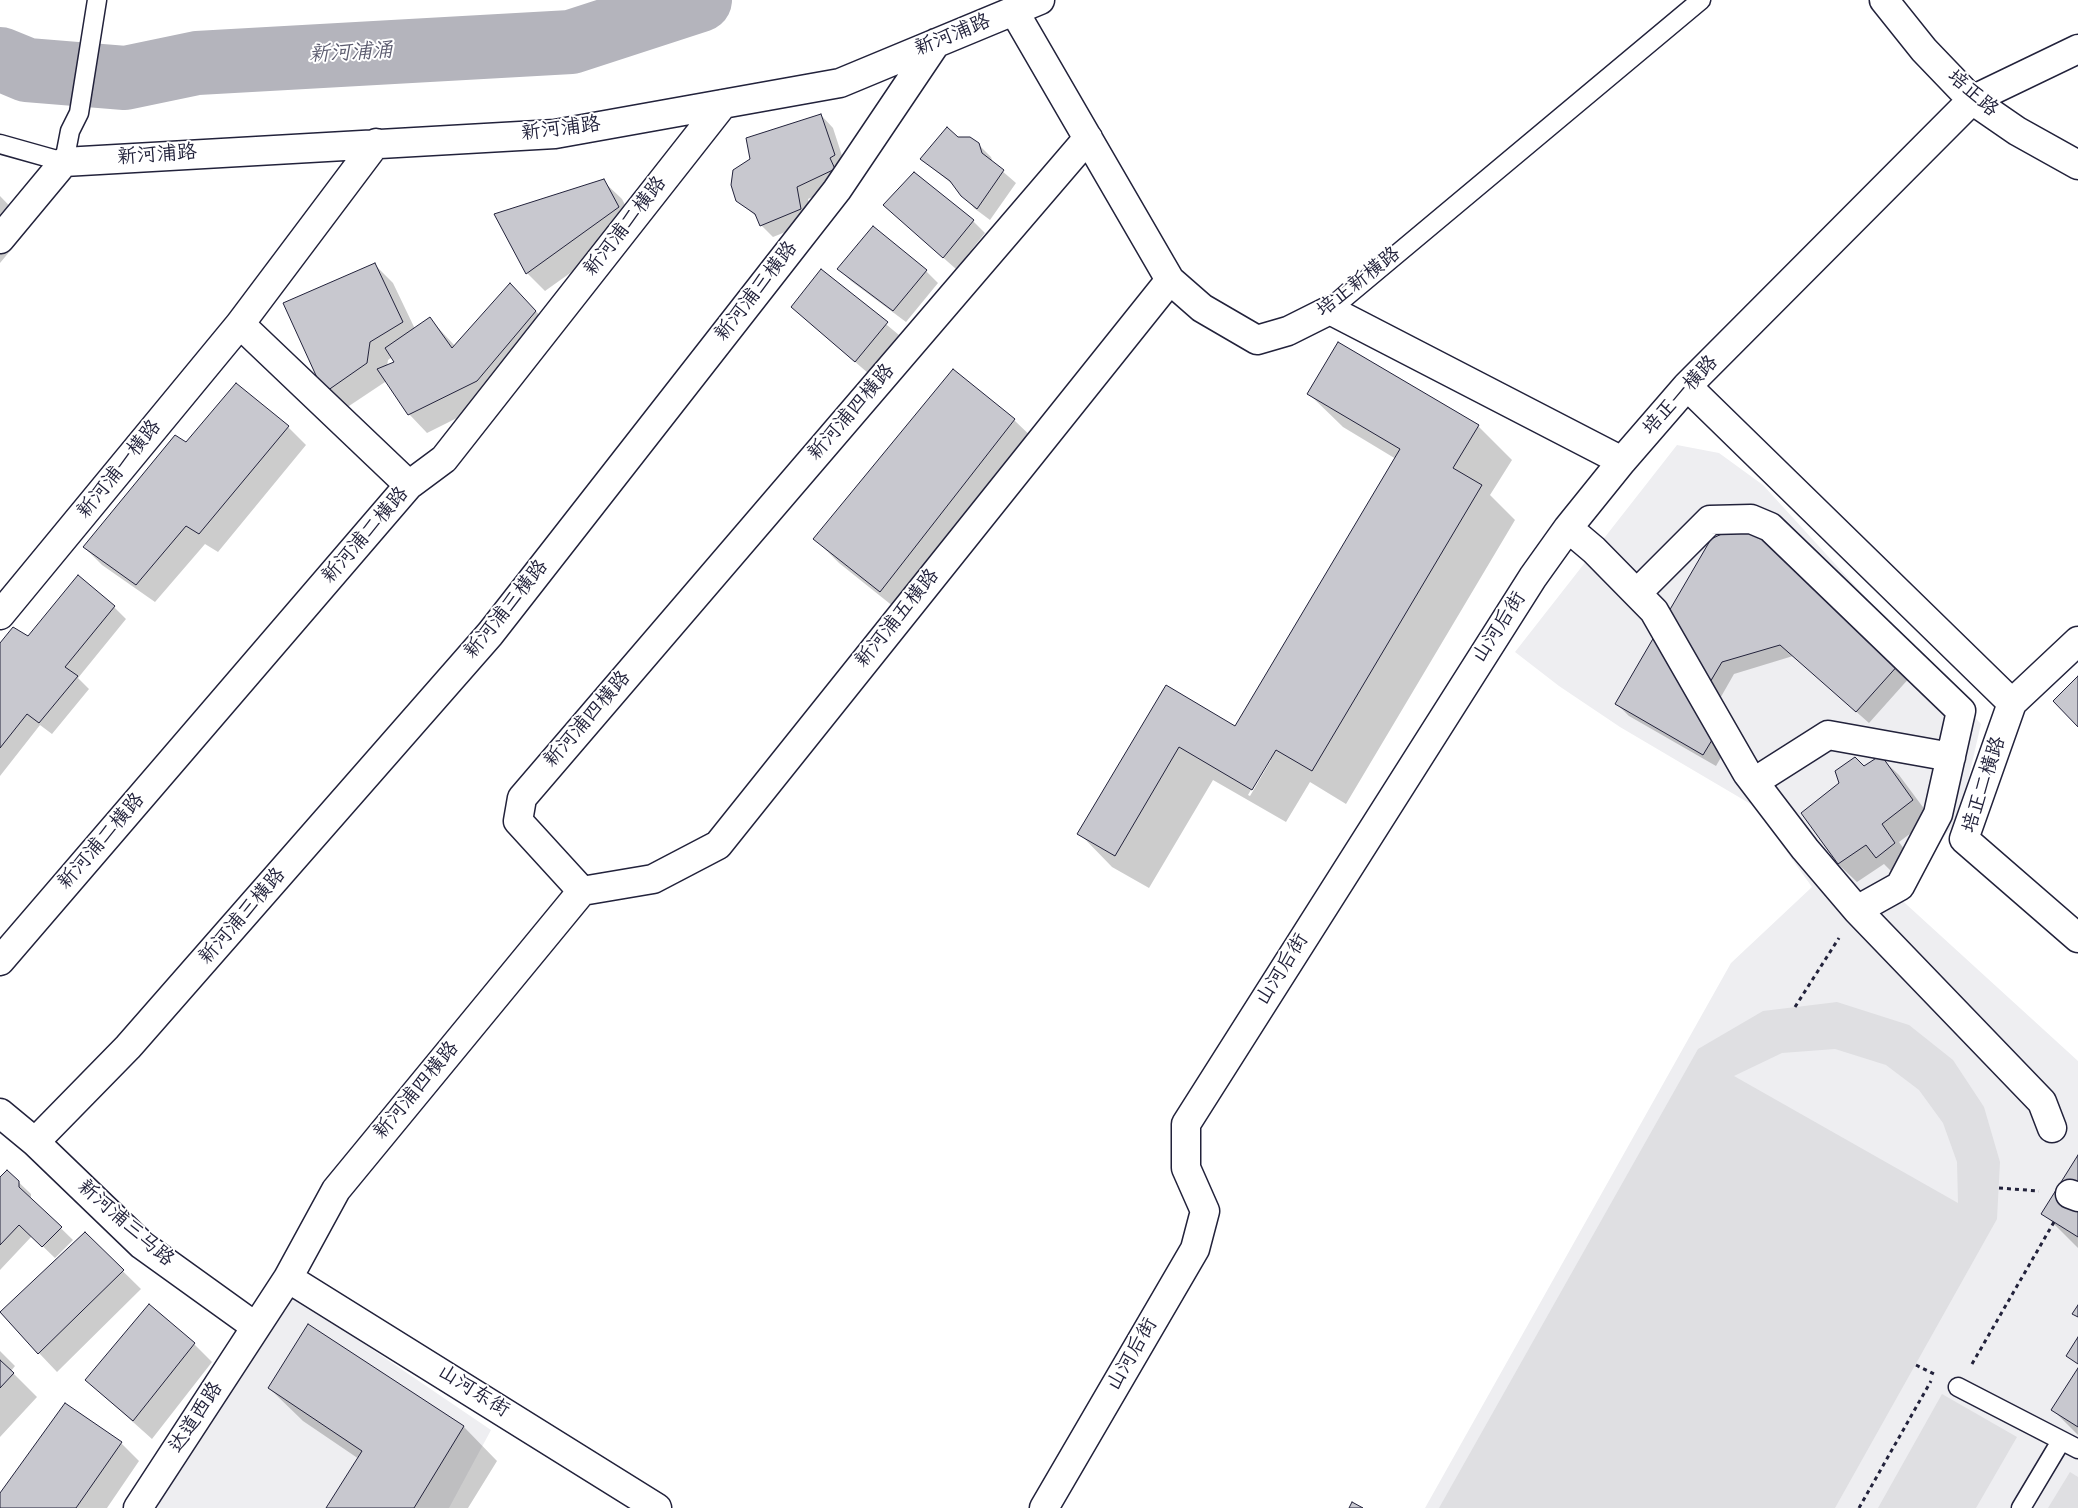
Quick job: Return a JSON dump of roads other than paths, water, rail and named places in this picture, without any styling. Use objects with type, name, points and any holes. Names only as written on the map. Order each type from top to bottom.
[{"type":"street","name":"新河浦路","points":[[64,162],[555,134],[840,83],[1040,0]]},
{"type":"street","name":"培正路","points":[[1892,3],[1924,50],[1972,100],[2017,131],[2078,166]]},
{"type":"street","name":"培正新横路","points":[[1014,11],[1170,280],[1202,308],[1257,340],[1288,331],[1330,310]]},
{"type":"street","name":"新河浦三横路","points":[[35,1142],[128,1047],[490,634],[837,190],[936,43]]},
{"type":"street","name":"培正一横路","points":[[1622,461],[1687,386],[1972,100],[2078,49]]},
{"type":"street","name":"新河浦二横路","points":[[0,961],[409,486],[444,459],[723,104]]},
{"type":"street","name":"新河浦四横路","points":[[256,1327],[288,1278],[336,1190],[582,892],[518,822],[522,798],[1088,138]]},
{"type":"street","name":"新河浦一横路","points":[[0,615],[240,324],[376,143]]},
{"type":"street","points":[[0,239],[64,162]]},
{"type":"street","name":"新河浦五横路","points":[[582,892],[653,880],[718,845],[1170,280]]},
{"type":"street","points":[[1330,310],[1622,461]]},
{"type":"street","points":[[240,324],[409,486]]},
{"type":"street","points":[[1687,386],[2012,703],[2078,641]]},
{"type":"street","name":"山河后街","points":[[1044,1508],[1195,1250],[1205,1211],[1186,1168],[1186,1124],[1533,576],[1568,528],[1622,461]]},
{"type":"street","points":[[1637,593],[1710,520],[1751,519],[1770,528],[1961,711],[1938,814],[1900,886],[1857,910]]},
{"type":"street","points":[[1568,528],[1594,550],[1654,611],[1754,782],[1805,849],[1857,910],[2042,1102],[2052,1128]]},
{"type":"street","name":"培正二横路","points":[[2012,703],[1964,839],[2078,938]]},
{"type":"street","points":[[1754,782],[1828,735],[1951,757]]},
{"type":"street","name":"新河浦三马路","points":[[0,1113],[35,1142],[142,1244],[256,1327]]},
{"type":"street","name":"山河东街","points":[[288,1278],[657,1508]]},
{"type":"street","name":"达道西路","points":[[138,1508],[256,1327]]},
{"type":"lane","points":[[0,144],[64,162],[70,131],[79,114],[97,0]]},
{"type":"lane","name":"培正新横路","points":[[1330,310],[1701,0]]},
{"type":"lane","points":[[1958,1387],[2078,1449]]},
{"type":"lane","points":[[2021,1508],[2061,1441]]},
{"type":"waterway","name":"新河浦涌","points":[[0,59],[27,70],[125,78],[197,63],[571,42],[700,0]]}]
